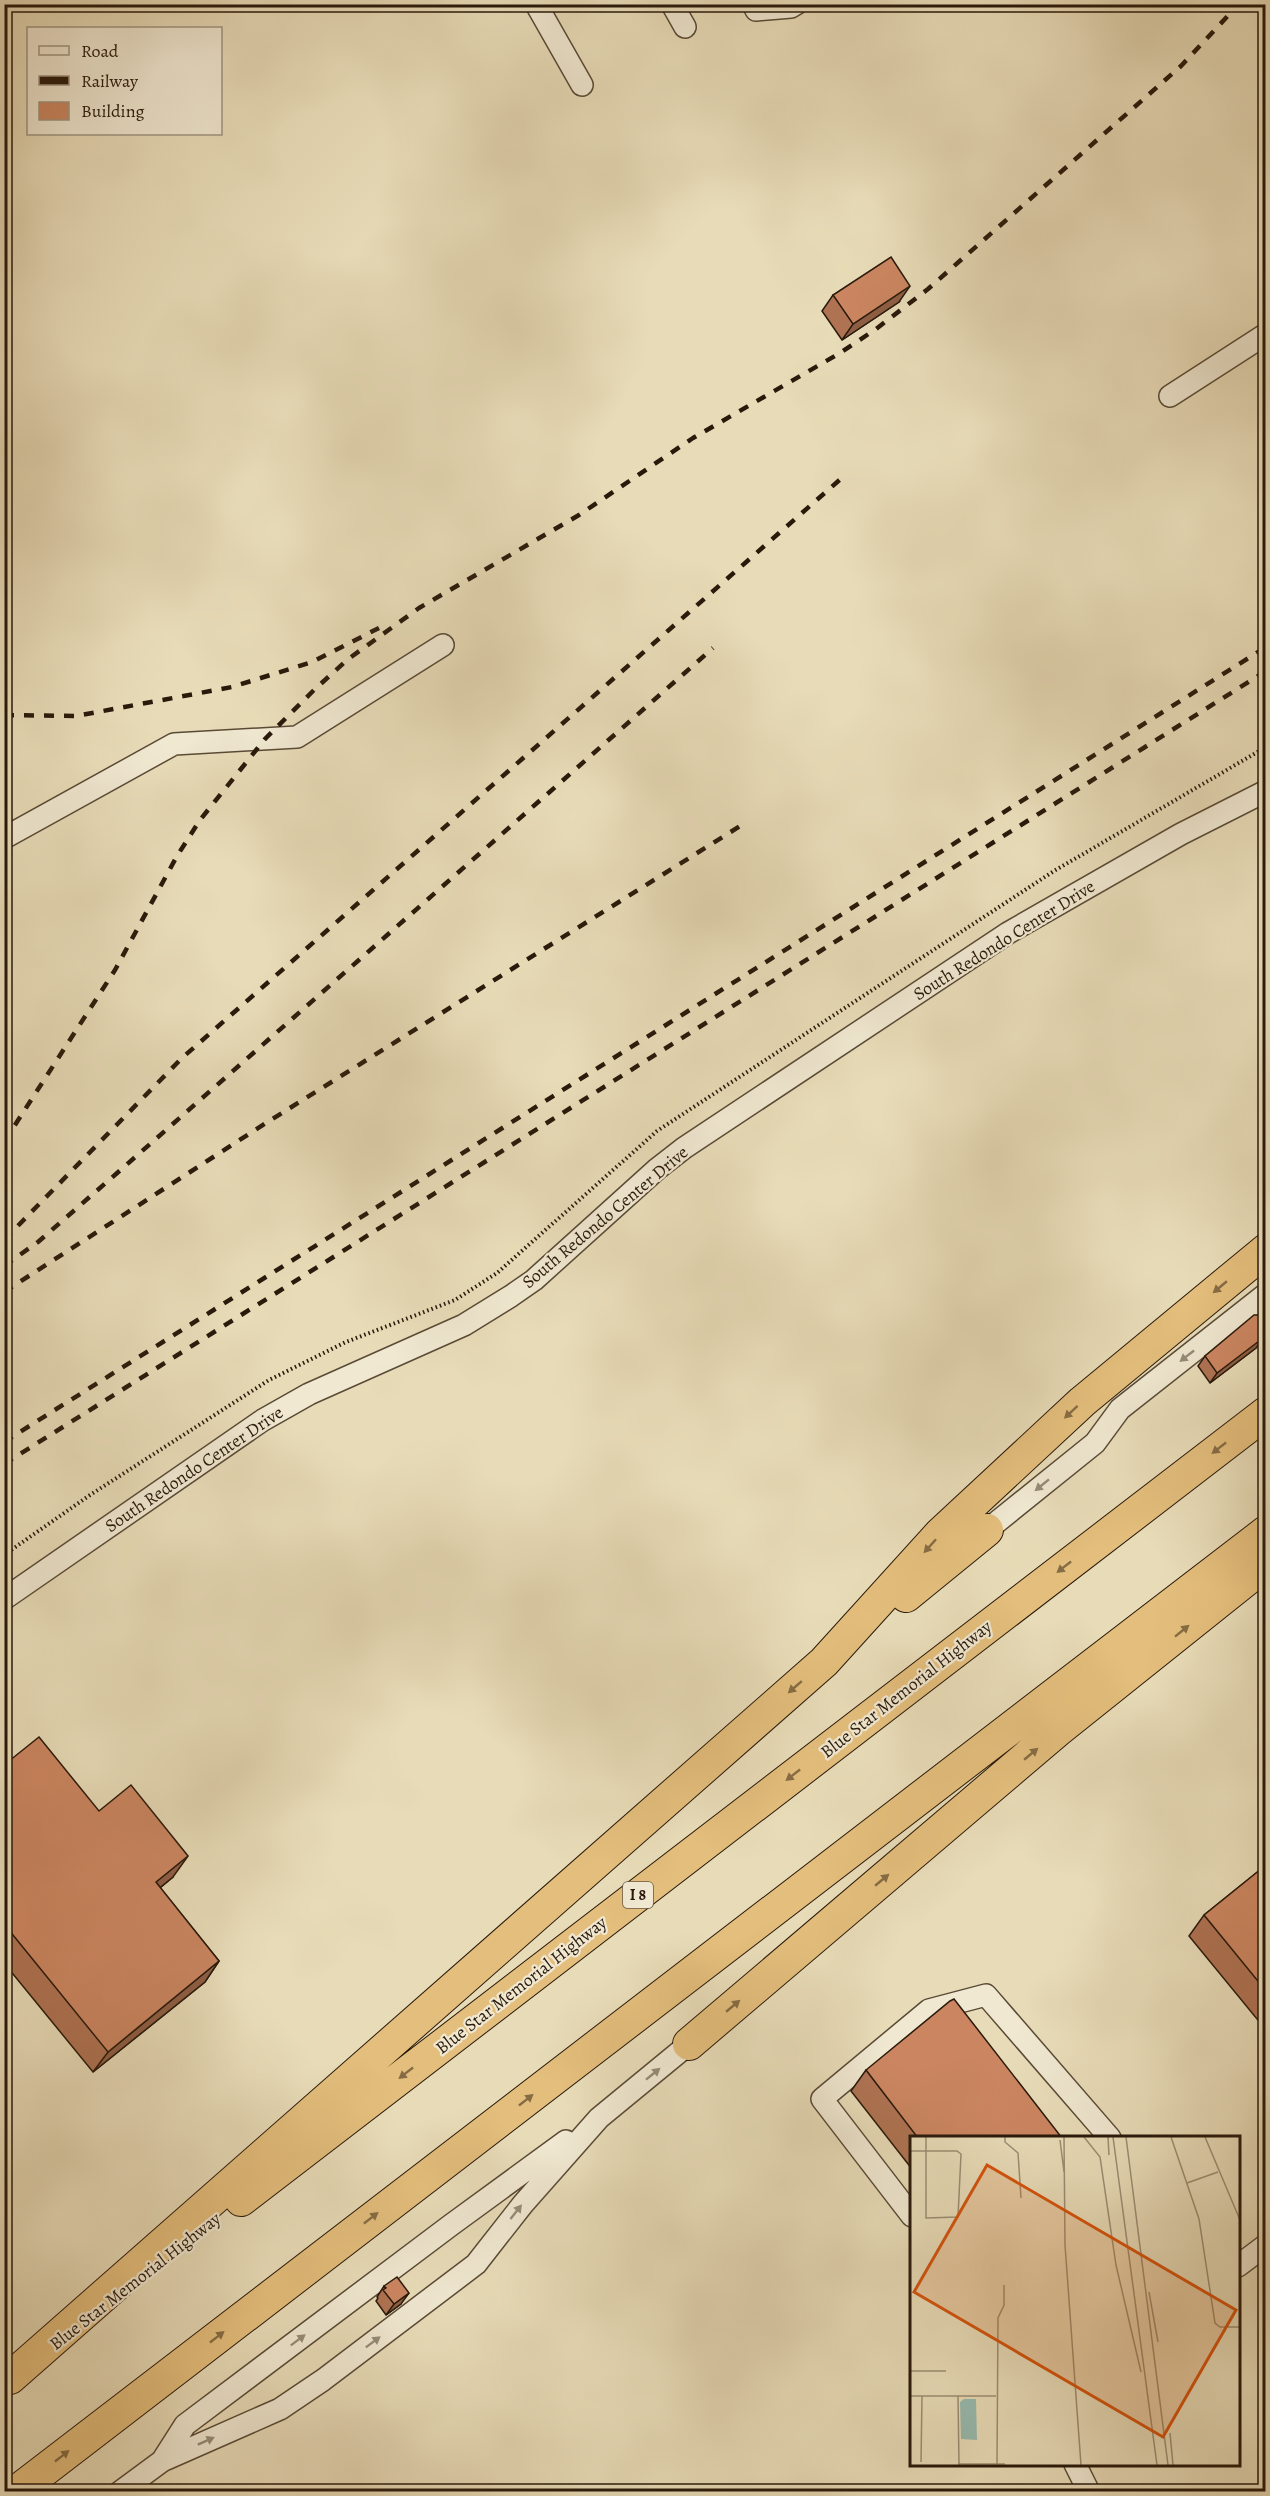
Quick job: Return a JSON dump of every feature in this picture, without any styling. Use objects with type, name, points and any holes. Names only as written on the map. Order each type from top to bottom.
[{"type":"highway","points":[[824,1662],[940,1534],[1048,1433],[1082,1402],[1266,1250]]},
{"type":"highway","name":"Blue Star Memorial Highway","points":[[7,2380],[1266,1413]]},
{"type":"highway","points":[[7,2380],[824,1662],[987,1530]]},
{"type":"highway","points":[[15,2492],[1266,1532]]},
{"type":"highway","points":[[689,2044],[1057,1731],[1266,1564]]},
{"type":"street","points":[[536,4],[582,85]]},
{"type":"street","points":[[672,4],[685,27]]},
{"type":"street","points":[[754,7],[791,7],[796,4]]},
{"type":"street","points":[[1170,396],[1266,334]]},
{"type":"street","points":[[4,838],[174,744],[297,737],[443,645]]},
{"type":"street","name":"South Redondo Center Drive","points":[[4,1599],[262,1420],[309,1394],[464,1325],[511,1296],[534,1280],[657,1169],[684,1148],[1008,933],[1181,834],[1266,791]]},
{"type":"street","points":[[987,1530],[1095,1443],[1120,1409],[1266,1294]]},
{"type":"street","points":[[910,2213],[822,2099],[929,2010],[986,1995],[1108,2136]]},
{"type":"street","points":[[162,2461],[185,2425],[451,2224],[599,2118],[689,2044]]},
{"type":"street","points":[[120,2492],[162,2461],[280,2409],[476,2264],[523,2204],[599,2118]]},
{"type":"street","points":[[1240,2265],[1266,2245]]},
{"type":"street","points":[[1076,2466],[1089,2492]]},
{"type":"path","points":[[4,1555],[90,1495],[269,1380],[346,1342],[455,1300],[497,1273],[657,1131],[1054,871],[1266,747]]},
{"type":"building","points":[[891,257],[910,286],[853,324],[833,295]]},
{"type":"building","points":[[1254,1315],[1260,1315],[1266,1322],[1266,1332],[1262,1335],[1263,1338],[1217,1373],[1205,1356]]},
{"type":"building","points":[[39,1737],[99,1811],[131,1785],[188,1856],[156,1882],[219,1961],[108,2052],[4,1924],[4,1765]]},
{"type":"building","points":[[1266,1865],[1266,1991],[1204,1915]]},
{"type":"building","points":[[954,1999],[1060,2136],[916,2136],[866,2070]]},
{"type":"building","points":[[397,2277],[409,2293],[394,2304],[383,2290],[386,2288],[384,2286]]},
{"type":"railway","points":[[4,1142],[115,970],[177,856],[200,820],[265,739],[314,690],[347,660],[419,608],[579,515],[693,438],[840,353],[876,329],[928,289],[1181,66],[1239,4]]},
{"type":"railway","points":[[4,1240],[182,1058],[844,476]]},
{"type":"railway","points":[[4,715],[76,716],[232,687],[312,662],[379,628]]},
{"type":"railway","points":[[4,1442],[1266,647]]},
{"type":"railway","points":[[4,1266],[38,1242],[713,648]]},
{"type":"railway","points":[[4,1464],[1266,671]]},
{"type":"railway","points":[[4,1292],[266,1123],[745,823]]}]
